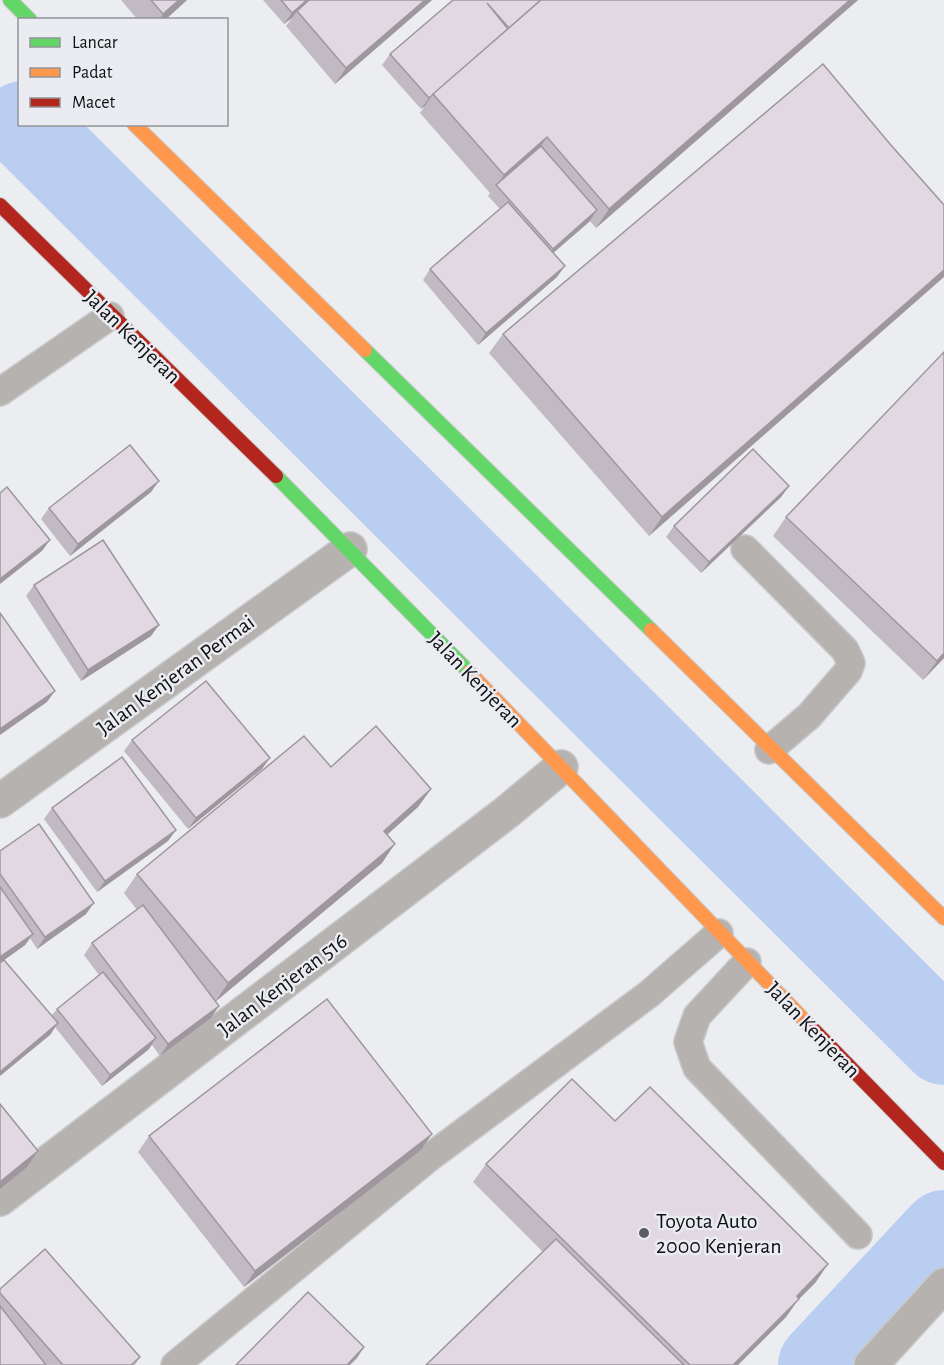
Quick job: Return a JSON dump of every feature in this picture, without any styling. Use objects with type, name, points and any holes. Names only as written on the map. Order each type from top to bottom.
[{"type":"main road","points":[[10,0],[28,18]]},
{"type":"main road","points":[[136,126],[680,658],[769,750],[944,918]]},
{"type":"main road","name":"Jalan Kenjeran","points":[[0,205],[110,316],[350,549],[747,962],[944,1163]]},
{"type":"street","name":"Jalan Kenjeran Permai","points":[[0,801],[350,549]]},
{"type":"street","name":"Jalan Kenjeran 516","points":[[0,1199],[507,812],[561,767]]},
{"type":"street","points":[[871,1365],[944,1285]]},
{"type":"lane","points":[[0,392],[110,316]]},
{"type":"lane","points":[[745,549],[845,650],[851,663],[848,671],[809,716],[769,750]]},
{"type":"lane","points":[[175,1365],[430,1157],[649,994],[719,933]]},
{"type":"lane","points":[[747,962],[697,1016],[688,1042],[697,1068],[858,1235]]},
{"type":"building","points":[[151,0],[179,0],[163,14]]},
{"type":"building","points":[[281,0],[307,0],[292,13]]},
{"type":"building","points":[[309,0],[425,0],[346,68],[297,11]]},
{"type":"building","points":[[453,0],[541,0],[509,28],[487,3],[508,29],[429,98],[390,54]]},
{"type":"building","points":[[541,0],[850,0],[609,209],[547,137],[504,175],[433,94]]},
{"type":"building","points":[[823,64],[944,205],[944,270],[662,517],[503,334]]},
{"type":"building","points":[[541,146],[597,210],[553,249],[496,185]]},
{"type":"building","points":[[508,202],[565,266],[486,333],[430,269]]},
{"type":"building","points":[[944,352],[944,653],[937,661],[786,517]]},
{"type":"building","points":[[130,445],[159,481],[78,544],[49,508]]},
{"type":"building","points":[[753,449],[789,486],[709,562],[674,526]]},
{"type":"building","points":[[7,487],[50,540],[0,579],[0,493]]},
{"type":"building","points":[[103,540],[159,625],[88,670],[34,585]]},
{"type":"building","points":[[0,613],[55,691],[0,729]]},
{"type":"building","points":[[206,681],[270,758],[196,818],[132,740]]},
{"type":"building","points":[[376,726],[431,789],[384,831],[395,844],[228,983],[137,874],[304,736],[331,767]]},
{"type":"building","points":[[122,757],[176,830],[105,881],[52,808]]},
{"type":"building","points":[[39,824],[94,903],[45,937],[0,874],[0,851]]},
{"type":"building","points":[[0,887],[33,934],[0,957]]},
{"type":"building","points":[[143,905],[219,1006],[168,1044],[92,943]]},
{"type":"building","points":[[4,960],[58,1023],[0,1072],[0,963]]},
{"type":"building","points":[[103,972],[156,1038],[110,1075],[57,1009]]},
{"type":"building","points":[[327,999],[432,1134],[255,1271],[149,1136]]},
{"type":"building","name":"Toyota Auto 2000 Kenjeran","points":[[572,1079],[615,1121],[650,1087],[828,1264],[797,1296],[799,1299],[733,1365],[690,1365],[486,1164]]},
{"type":"building","points":[[0,1104],[38,1151],[0,1182]]},
{"type":"building","points":[[556,1239],[684,1365],[426,1365]]},
{"type":"building","points":[[45,1249],[140,1357],[131,1365],[63,1365],[0,1293],[0,1289]]},
{"type":"building","points":[[308,1292],[364,1347],[347,1365],[236,1365]]},
{"type":"building","points":[[0,1306],[46,1365],[0,1365]]},
{"type":"waterway","points":[[25,126],[944,1042]]},
{"type":"waterway","points":[[821,1365],[944,1233]]},
{"type":"traffic: fast","points":[[10,0],[28,18]]},
{"type":"traffic: fast","points":[[365,350],[651,630]]},
{"type":"traffic: fast","points":[[276,476],[469,672]]},
{"type":"traffic: slow","points":[[136,126],[365,350]]},
{"type":"traffic: slow","points":[[651,630],[944,918]]},
{"type":"traffic: slow","points":[[469,672],[807,1023]]},
{"type":"traffic: jam","points":[[0,205],[276,476]]},
{"type":"traffic: jam","points":[[807,1023],[944,1163]]},
{"type":"place","name":"Toyota Auto 2000 Kenjeran","points":[[644,1233]]}]
